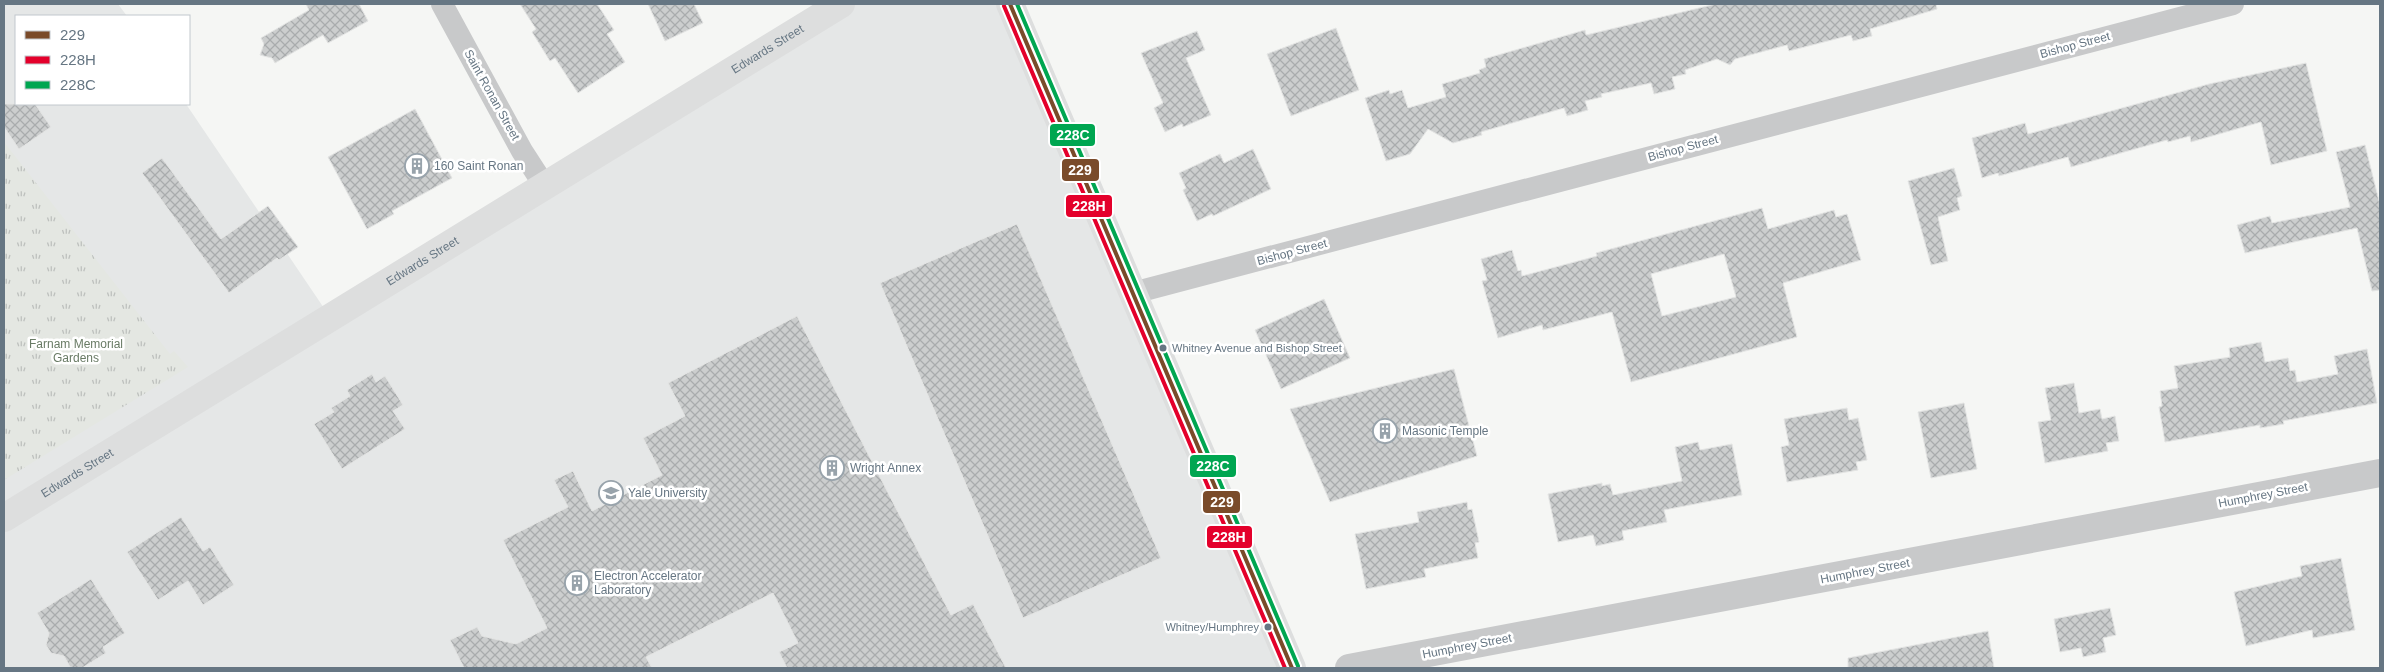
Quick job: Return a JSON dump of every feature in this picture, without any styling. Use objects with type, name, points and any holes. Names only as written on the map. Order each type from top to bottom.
[{"type":"main road","name":"Edwards Street","points":[[4,518],[841,4]]},
{"type":"main road","points":[[1010,4],[1292,668]]},
{"type":"street","name":"Saint Ronan Street","points":[[442,4],[522,151],[544,185]]},
{"type":"street","name":"Bishop Street","points":[[1134,293],[2233,4]]},
{"type":"street","name":"Humphrey Street","points":[[1349,668],[2380,473]]},
{"type":"shaded area","name":"Yale University","points":[[4,4],[118,4],[126,15],[15,15],[15,105],[187,105],[330,317],[841,4],[1010,4],[1294,668],[4,668]]},
{"type":"green space","name":"Farnam Memorial Gardens","points":[[4,142],[170,354],[174,351],[188,367],[4,480]]},
{"type":"building","points":[[306,4],[359,4],[368,21],[328,43],[323,35],[275,63],[272,58],[260,55],[264,44],[261,38],[309,10]]},
{"type":"building","points":[[520,4],[597,4],[614,30],[607,34],[625,62],[578,93],[555,58],[550,61],[532,32],[536,29]]},
{"type":"building","points":[[648,4],[694,4],[703,23],[665,41]]},
{"type":"building","points":[[1716,4],[1936,4],[1937,9],[1870,29],[1872,36],[1853,41],[1851,35],[1789,51],[1787,45],[1735,59],[1730,65],[1717,59],[1685,70],[1686,74],[1672,77],[1675,89],[1654,94],[1651,83],[1601,94],[1602,97],[1585,101],[1588,110],[1567,116],[1564,108],[1481,132],[1482,135],[1453,143],[1428,129],[1410,154],[1386,161],[1365,98],[1389,90],[1390,94],[1402,90],[1408,108],[1446,97],[1442,84],[1480,73],[1479,70],[1486,67],[1484,59],[1585,30],[1586,35]]},
{"type":"building","points":[[1336,28],[1359,90],[1291,116],[1267,54]]},
{"type":"building","points":[[1197,31],[1205,50],[1186,58],[1211,115],[1183,127],[1182,124],[1165,132],[1154,108],[1163,103],[1141,53]]},
{"type":"building","points":[[2306,63],[2327,151],[2271,165],[2261,122],[2191,142],[2190,136],[2168,142],[2167,140],[2071,167],[2068,157],[1999,176],[1998,173],[1982,178],[1972,138],[2025,123],[2028,134],[2209,84]]},
{"type":"building","points":[[4,104],[15,104],[36,105],[51,127],[19,149],[4,127]]},
{"type":"building","name":"160 Saint Ronan","points":[[415,109],[452,178],[392,211],[394,214],[367,229],[328,157]]},
{"type":"building","points":[[2365,145],[2380,205],[2380,290],[2372,291],[2357,228],[2245,253],[2237,225],[2270,216],[2272,223],[2350,207],[2336,152]]},
{"type":"building","points":[[1253,149],[1271,189],[1213,216],[1212,214],[1197,221],[1183,190],[1186,188],[1179,173],[1220,154],[1224,163]]},
{"type":"building","points":[[162,158],[221,239],[268,206],[298,247],[279,260],[277,258],[229,293],[142,173]]},
{"type":"building","points":[[1954,168],[1962,196],[1957,198],[1960,210],[1938,217],[1948,261],[1931,265],[1908,181]]},
{"type":"building","points":[[1762,208],[1768,229],[1834,210],[1836,217],[1847,214],[1861,260],[1783,283],[1797,337],[1631,382],[1612,312],[1543,330],[1542,325],[1498,338],[1482,281],[1487,280],[1481,259],[1512,250],[1518,271],[1521,270],[1522,276],[1597,256],[1596,253]],"holes":[[[1724,254],[1736,297],[1662,316],[1651,274]]]},
{"type":"building","points":[[1017,224],[1161,558],[1023,618],[880,283]]},
{"type":"building","points":[[1324,299],[1350,358],[1281,389],[1255,330]]},
{"type":"building","points":[[797,316],[951,615],[973,604],[1006,668],[787,668],[779,652],[798,643],[773,593],[646,657],[652,668],[464,668],[450,640],[477,627],[482,636],[516,644],[547,628],[503,540],[568,507],[554,480],[573,471],[592,511],[662,475],[643,438],[685,416],[668,383]]},
{"type":"building","points":[[2261,342],[2265,362],[2288,358],[2290,371],[2295,370],[2297,382],[2338,374],[2334,356],[2367,349],[2377,403],[2283,421],[2284,424],[2260,428],[2260,425],[2165,442],[2159,407],[2162,406],[2160,391],[2178,388],[2174,366],[2230,357],[2229,348]]},
{"type":"building","name":"Masonic Temple","points":[[1454,369],[1477,456],[1330,502],[1290,409]]},
{"type":"building","points":[[372,374],[376,382],[385,376],[403,405],[393,411],[405,429],[342,469],[314,424],[334,412],[331,408],[350,396],[347,390]]},
{"type":"building","points":[[2074,383],[2079,413],[2100,409],[2102,419],[2115,416],[2119,441],[2106,443],[2108,451],[2045,463],[2038,422],[2051,420],[2045,388]]},
{"type":"building","points":[[1964,403],[1977,469],[1931,478],[1918,412]]},
{"type":"building","points":[[1847,408],[1849,420],[1858,418],[1867,460],[1856,462],[1858,470],[1787,482],[1781,447],[1789,445],[1784,419]]},
{"type":"building","points":[[1698,442],[1700,450],[1732,444],[1742,495],[1664,510],[1667,522],[1622,531],[1624,540],[1596,546],[1593,535],[1558,542],[1548,494],[1602,483],[1602,486],[1610,484],[1613,495],[1682,481],[1675,447]]},
{"type":"building","points":[[1467,502],[1468,510],[1472,509],[1479,542],[1475,543],[1478,558],[1424,569],[1426,577],[1366,589],[1355,534],[1419,522],[1417,512]]},
{"type":"building","points":[[181,517],[203,551],[210,547],[234,585],[203,605],[188,581],[158,600],[127,552]]},
{"type":"building","points":[[2341,558],[2355,630],[2313,638],[2312,630],[2246,646],[2234,592],[2302,576],[2300,566]]},
{"type":"building","points":[[91,579],[125,633],[103,647],[106,653],[82,668],[70,667],[64,656],[51,653],[46,645],[49,633],[37,613]]},
{"type":"building","points":[[2110,608],[2116,635],[2103,638],[2106,652],[2083,657],[2081,648],[2060,652],[2054,619]]},
{"type":"building","points":[[1988,631],[1994,668],[1848,668],[1848,658]]},
{"type":"transit line","name":"229","points":[[1010,4],[1292,668]]},
{"type":"transit line","name":"228C","points":[[1017,4],[1298,666]]},
{"type":"transit line","name":"228H","points":[[1004,6],[1285,668]]},
{"type":"place","name":"160 Saint Ronan","points":[[417,166]]},
{"type":"place","name":"Whitney Avenue and Bishop Street","points":[[1163,348]]},
{"type":"place","name":"Masonic Temple","points":[[1385,431]]},
{"type":"place","name":"Wright Annex","points":[[832,468]]},
{"type":"place","name":"Yale University","points":[[611,493]]},
{"type":"place","name":"Electron Accelerator Laboratory","points":[[577,583]]},
{"type":"place","name":"Whitney/Humphrey","points":[[1268,627]]}]
